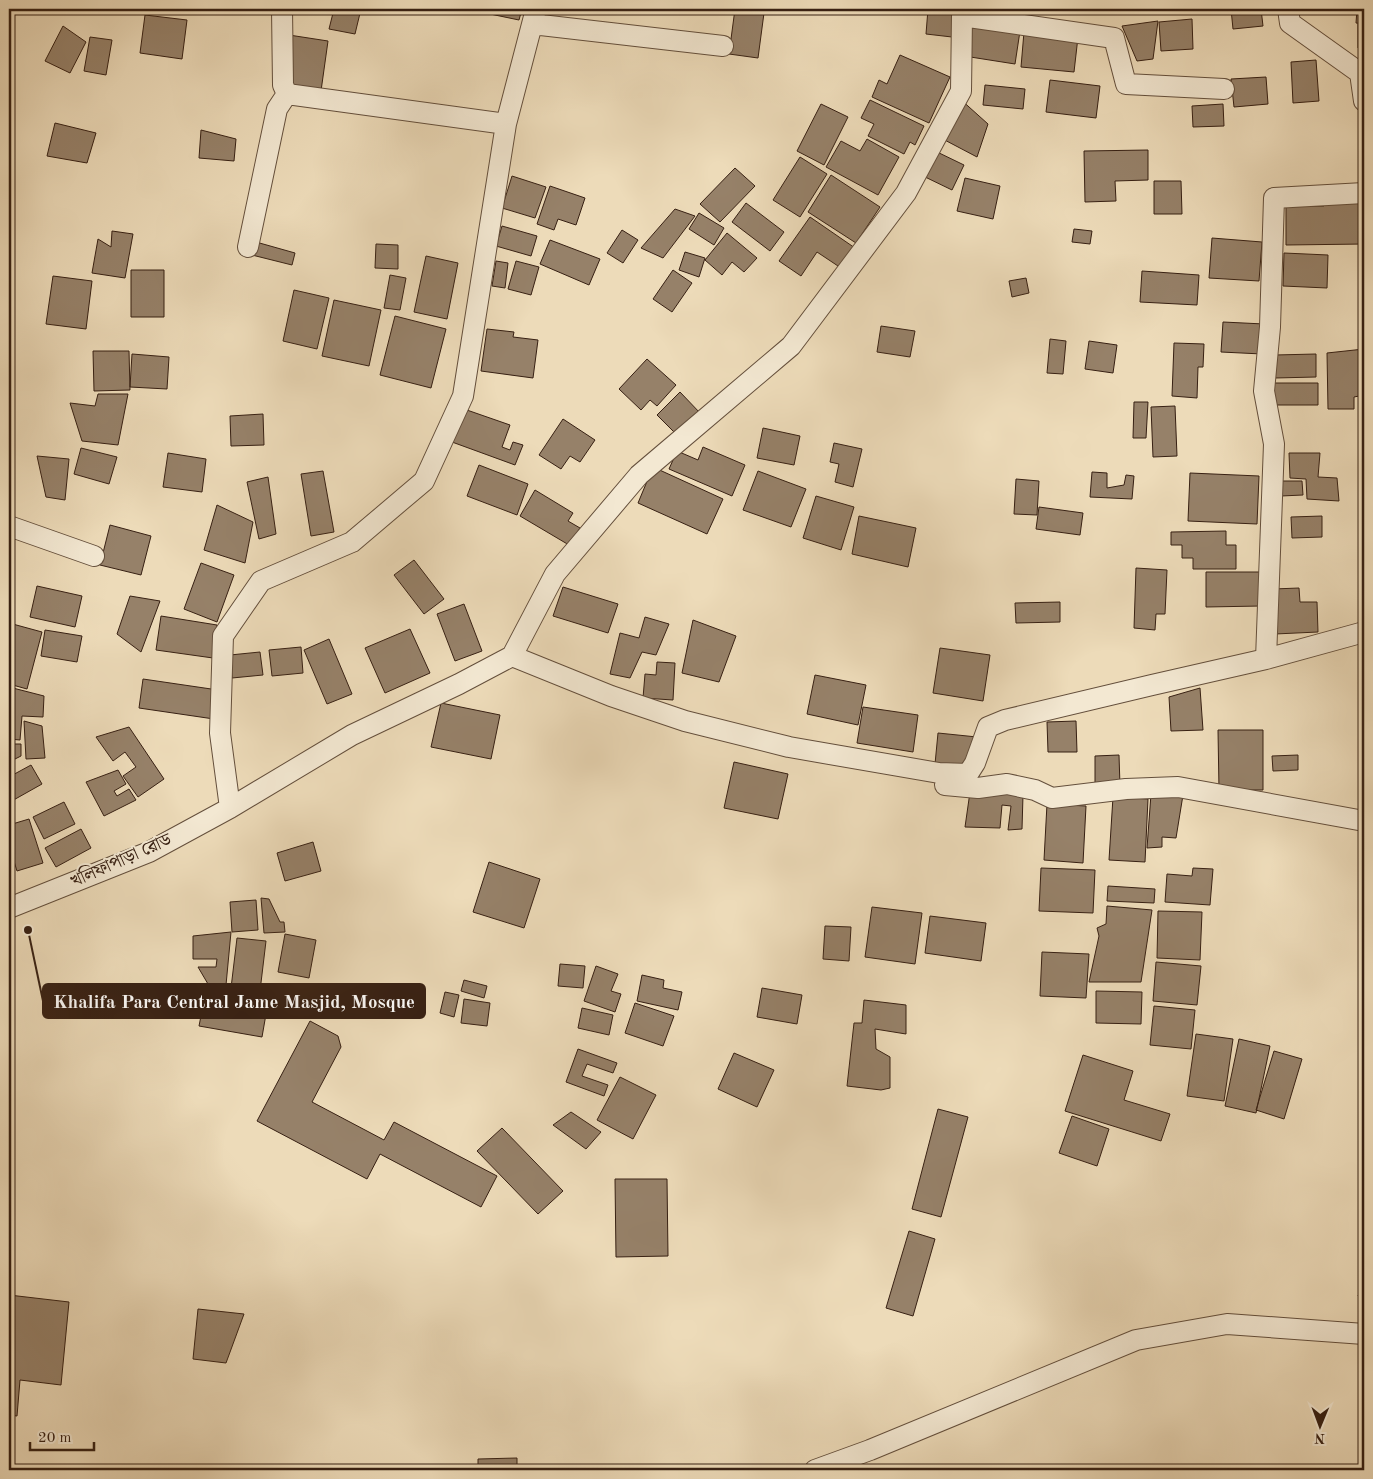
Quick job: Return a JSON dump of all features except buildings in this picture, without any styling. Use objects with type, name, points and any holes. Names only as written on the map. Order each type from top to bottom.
[{"type":"street","points":[[282,9],[283,85],[287,94]]},
{"type":"street","points":[[1288,9],[1290,23],[1360,73],[1364,101]]},
{"type":"street","points":[[230,808],[220,733],[224,636],[261,582],[352,542],[424,481],[462,396],[506,124],[534,16],[723,46]]},
{"type":"street","points":[[1224,90],[1126,84],[1114,38],[962,16],[961,91],[906,193],[791,346],[639,475],[555,574],[512,656],[612,696],[685,721],[789,747],[939,774],[968,774],[975,763],[988,727],[1005,720],[1266,659],[1364,632]]},
{"type":"street","points":[[287,94],[506,124]]},
{"type":"street","points":[[248,247],[276,109],[287,94]]},
{"type":"street","points":[[1266,659],[1274,444],[1264,390],[1270,327],[1274,198],[1364,193]]},
{"type":"street","points":[[9,526],[94,556]]},
{"type":"street","name":"খলিফাপাড়া রোড","points":[[9,908],[149,852],[230,808],[352,735],[459,684],[512,656]]},
{"type":"street","points":[[939,774],[940,785],[978,788],[1007,784],[1035,790],[1052,798],[1126,789],[1178,787],[1364,821]]},
{"type":"street","points":[[815,1470],[870,1450],[1136,1340],[1227,1324],[1364,1334]]},
{"type":"place","name":"Khalifa Para Central Jame Masjid, Mosque","points":[[28,930]]}]
